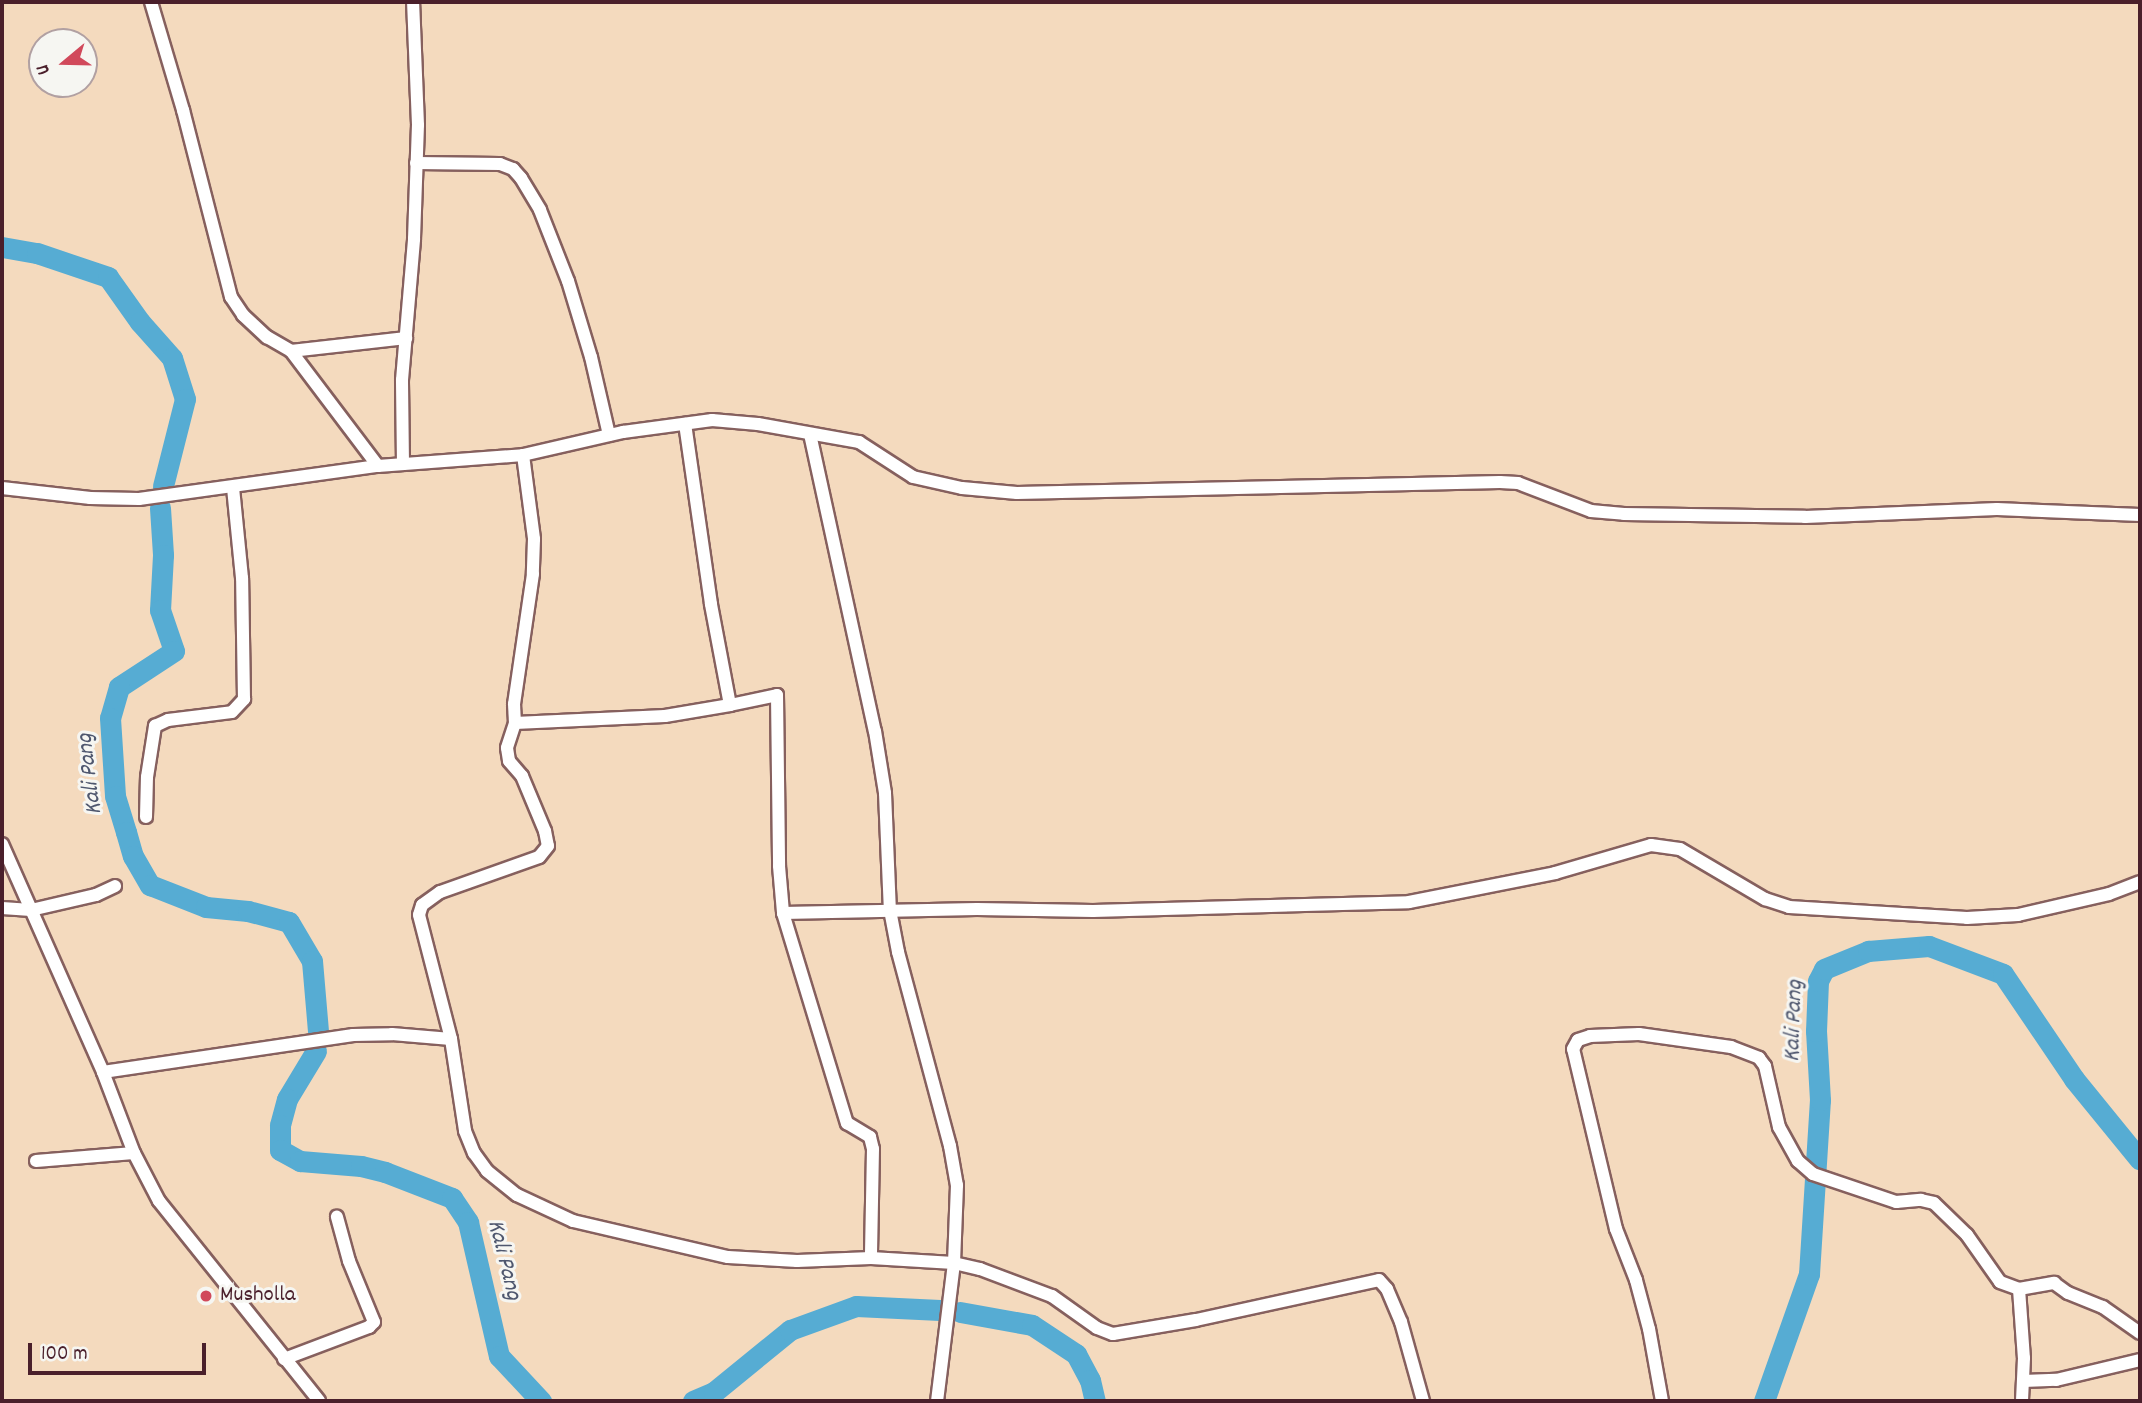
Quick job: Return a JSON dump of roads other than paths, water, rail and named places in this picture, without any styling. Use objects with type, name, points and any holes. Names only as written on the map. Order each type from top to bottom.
[{"type":"street","points":[[151,2],[183,110],[231,298],[243,315],[267,337],[291,351],[377,466]]},
{"type":"street","points":[[403,464],[402,380],[416,163],[418,79],[413,2]]},
{"type":"street","points":[[416,163],[500,164],[513,169],[521,178],[540,210],[568,281],[592,357],[609,435]]},
{"type":"street","points":[[291,351],[406,338]]},
{"type":"street","points":[[2,488],[90,498],[139,499],[377,466],[523,455],[609,435],[712,420],[859,443],[913,477],[936,484],[1017,493],[1500,482],[1518,483],[1591,511],[1624,514],[1805,517],[1997,509],[2140,515]]},
{"type":"street","points":[[685,425],[711,604],[730,705]]},
{"type":"street","points":[[810,434],[875,731],[885,793],[890,909],[905,978],[950,1146],[957,1185],[954,1263],[937,1401]]},
{"type":"street","points":[[523,455],[534,539],[533,575],[514,704],[515,723],[508,737],[509,761],[522,776],[545,831],[548,846],[539,857],[440,892],[422,905],[419,915],[451,1040],[465,1131],[474,1153],[487,1171],[517,1195],[573,1221],[729,1257],[797,1261],[871,1258],[954,1263],[1011,1279],[1052,1296],[1097,1328],[1112,1334],[1196,1320],[1382,1281],[1401,1322],[1423,1401]]},
{"type":"street","points":[[146,817],[147,777],[155,726],[168,720],[232,712],[244,699],[242,578],[233,488]]},
{"type":"street","points":[[515,723],[665,716],[778,695],[779,866],[783,913],[847,1124],[870,1137],[873,1149],[871,1258]]},
{"type":"street","points":[[2,844],[103,1072],[134,1153],[159,1200],[319,1401]]},
{"type":"street","points":[[783,913],[890,909],[1093,911],[1409,902],[1555,873],[1651,845],[1680,849],[1765,900],[1789,907],[1967,918],[2018,915],[2109,894],[2140,882]]},
{"type":"street","points":[[2,908],[31,910],[96,895],[114,886]]},
{"type":"street","points":[[103,1072],[353,1035],[392,1034],[451,1040]]},
{"type":"street","points":[[1662,1401],[1659,1374],[1646,1317],[1636,1280],[1616,1229],[1581,1089],[1573,1049],[1582,1038],[1639,1034],[1731,1047],[1759,1058],[1765,1066],[1779,1126],[1798,1161],[1813,1174],[1896,1202],[1921,1200],[1934,1203],[1967,1235],[2000,1282],[2019,1289],[2054,1283],[2068,1293],[2103,1307],[2140,1333]]},
{"type":"street","points":[[36,1161],[134,1153]]},
{"type":"street","points":[[284,1359],[369,1327],[374,1322],[343,1243],[337,1217]]},
{"type":"street","points":[[2019,1289],[2024,1357],[2022,1401]]},
{"type":"street","points":[[2023,1381],[2056,1380],[2140,1360]]},
{"type":"waterway","name":"Kali Pang","points":[[2,247],[37,253],[108,277],[140,322],[172,358],[185,399],[163,486]]},
{"type":"waterway","name":"Kali Pang","points":[[160,508],[163,555],[160,610],[174,651],[119,687],[110,718],[115,796],[133,856],[150,885],[206,907],[248,911],[289,922],[312,961],[318,1031]]},
{"type":"waterway","name":"Kali Pang","points":[[1764,1401],[1809,1274],[1820,1100],[1816,1031],[1818,981],[1824,969],[1868,951],[1929,946],[2003,974],[2074,1079],[2140,1160]]},
{"type":"waterway","name":"Kali Pang","points":[[316,1051],[287,1099],[280,1125],[280,1150],[300,1161],[361,1166],[385,1172],[452,1198],[468,1222],[499,1356],[541,1401]]},
{"type":"waterway","name":"Kali Pang","points":[[693,1401],[714,1392],[790,1330],[856,1306],[940,1310]]},
{"type":"waterway","name":"Kali Pang","points":[[960,1312],[1032,1325],[1076,1354],[1090,1380],[1095,1401]]},
{"type":"place","name":"Musholla","points":[[206,1296]]}]
